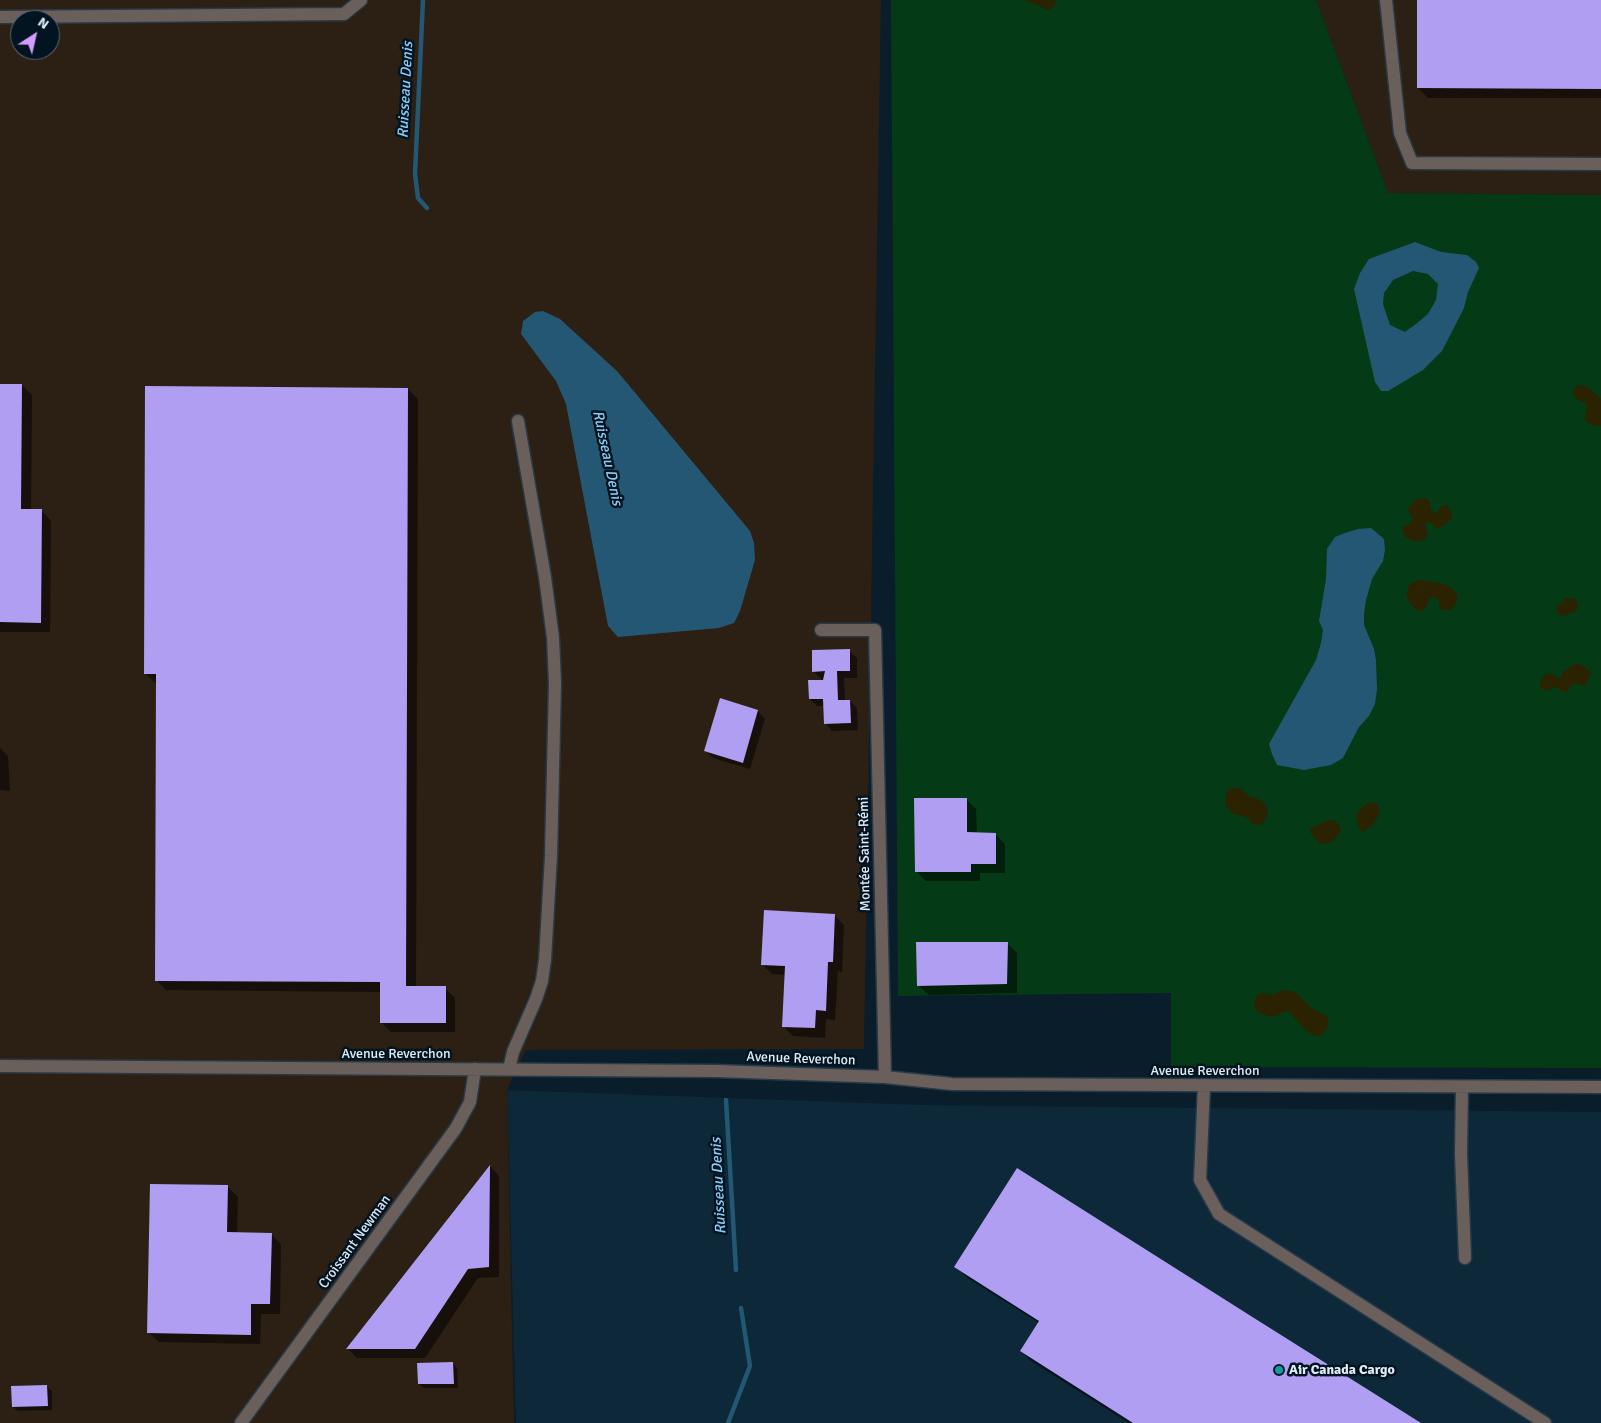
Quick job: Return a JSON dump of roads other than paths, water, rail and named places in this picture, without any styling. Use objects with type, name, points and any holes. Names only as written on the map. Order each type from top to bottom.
[{"type":"street","points":[[0,17],[344,14],[361,0]]},
{"type":"street","points":[[1386,0],[1400,133],[1412,163],[1601,164]]},
{"type":"street","points":[[509,1070],[513,1052],[542,981],[545,960],[551,856],[555,693],[553,638],[545,577],[518,421]]},
{"type":"street","name":"Montée Saint-Rémi","points":[[821,630],[875,630],[885,1077]]},
{"type":"street","name":"Avenue Reverchon","points":[[0,1066],[717,1071],[885,1077],[952,1084],[1601,1087]]},
{"type":"street","name":"Croissant Newman","points":[[241,1423],[456,1128],[470,1102],[475,1069]]},
{"type":"street","points":[[1204,1086],[1200,1180],[1219,1214],[1545,1423]]},
{"type":"street","points":[[1462,1086],[1461,1154],[1465,1258]]},
{"type":"water","points":[[1415,242],[1441,252],[1467,255],[1476,262],[1479,268],[1468,292],[1464,308],[1442,351],[1423,370],[1388,391],[1381,391],[1375,382],[1354,289],[1360,273],[1369,259]],"holes":[[[1413,271],[1428,274],[1438,284],[1436,300],[1428,314],[1405,332],[1390,325],[1383,304],[1384,293],[1393,280]]]},
{"type":"water","points":[[543,311],[560,319],[617,371],[750,531],[754,543],[755,560],[740,611],[734,623],[719,628],[618,637],[608,626],[566,404],[556,381],[521,334],[523,321],[535,312]]},
{"type":"water","points":[[1371,528],[1384,539],[1385,550],[1383,561],[1372,579],[1364,614],[1364,625],[1374,649],[1376,660],[1377,689],[1375,704],[1369,716],[1359,727],[1343,758],[1331,765],[1304,770],[1277,765],[1269,744],[1316,660],[1321,643],[1323,630],[1319,621],[1326,579],[1327,549],[1335,537],[1358,529]]},
{"type":"waterway","name":"Ruisseau Denis","points":[[423,0],[415,174],[418,198],[427,208]]},
{"type":"waterway","name":"Ruisseau Denis","points":[[726,1100],[736,1270]]},
{"type":"waterway","name":"Ruisseau Denis","points":[[728,1423],[750,1366],[741,1308]]},
{"type":"place","name":"Air Canada Cargo","points":[[1279,1370]]}]
